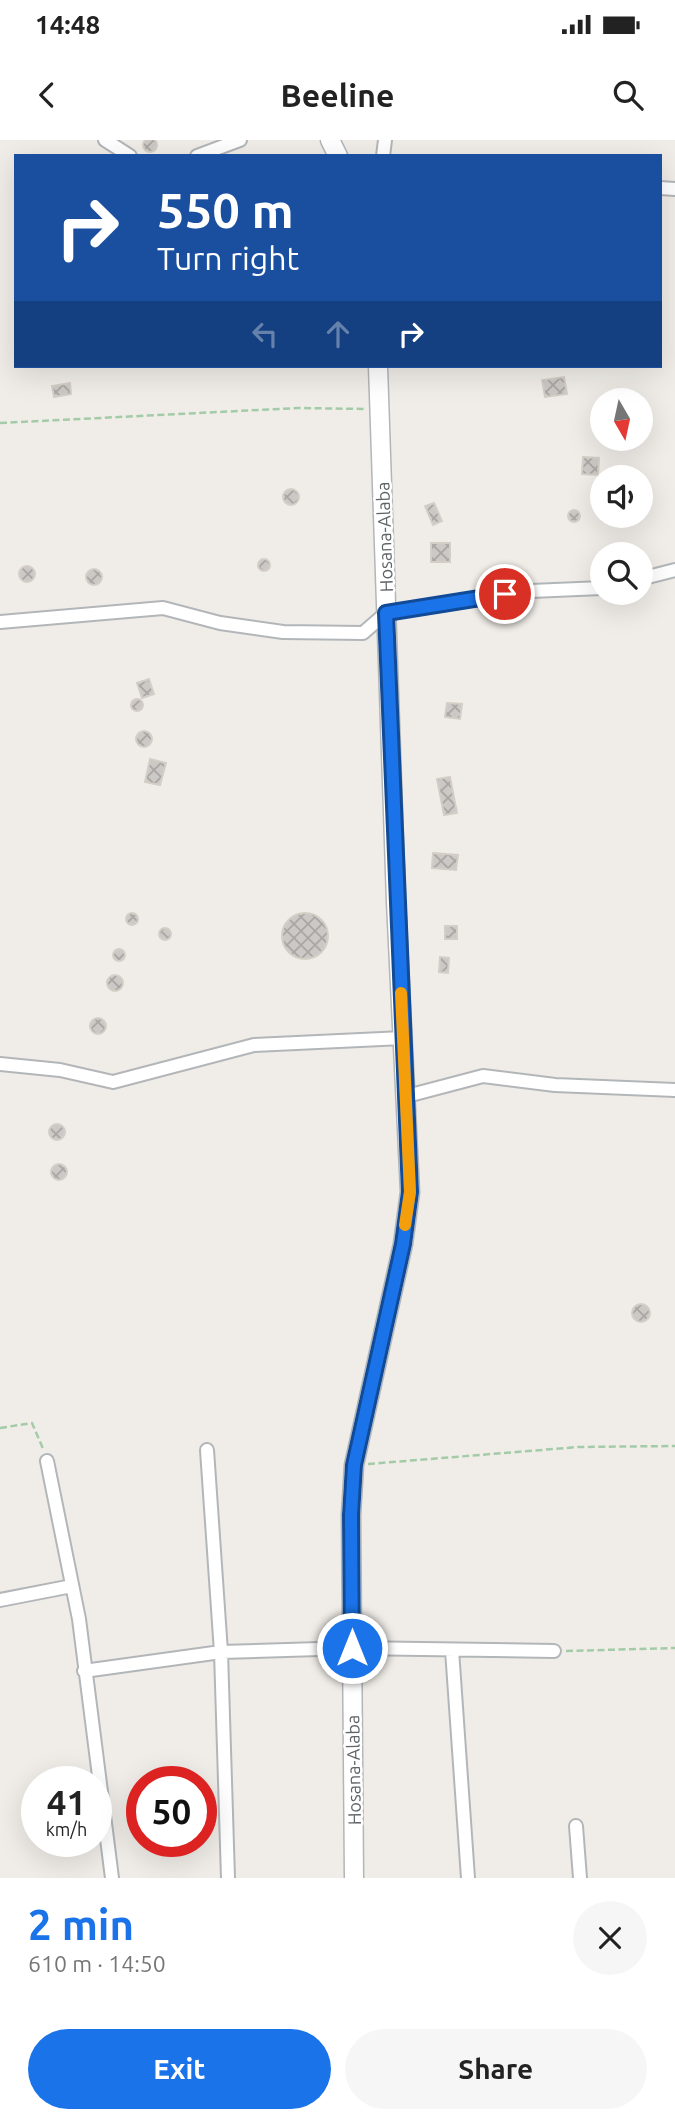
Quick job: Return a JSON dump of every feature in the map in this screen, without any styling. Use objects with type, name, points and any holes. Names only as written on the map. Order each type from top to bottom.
[{"type":"main road","name":"Hosana-Alaba","points":[[354,1878],[351,1515],[354,1465],[403,1244],[410,1192],[378,368]]},
{"type":"street","points":[[106,140],[127,154]]},
{"type":"street","points":[[202,154],[240,140]]},
{"type":"street","points":[[653,576],[675,570]]},
{"type":"street","points":[[0,622],[163,608],[220,623],[283,632],[363,634],[386,613],[531,591],[590,589]]},
{"type":"street","points":[[0,1064],[60,1070],[113,1082],[254,1045],[403,1038]]},
{"type":"street","points":[[407,1096],[483,1076],[555,1085],[675,1090]]},
{"type":"street","points":[[207,1450],[221,1652],[228,1878]]},
{"type":"street","points":[[47,1461],[72,1586],[112,1878]]},
{"type":"street","points":[[0,1600],[72,1586]]},
{"type":"street","points":[[84,1671],[221,1652],[352,1648],[554,1651]]},
{"type":"street","points":[[452,1650],[468,1878]]},
{"type":"street","points":[[576,1826],[580,1878]]},
{"type":"path","points":[[0,424],[298,408],[380,409]]},
{"type":"path","points":[[0,1428],[32,1423],[47,1461]]},
{"type":"path","points":[[354,1465],[578,1447],[675,1446]]},
{"type":"path","points":[[554,1651],[675,1648]]},
{"type":"building","points":[[150,138],[155,140],[155,150],[150,152],[145,150],[143,145],[145,140]]},
{"type":"building","points":[[564,377],[567,394],[545,397],[542,380]]},
{"type":"building","points":[[70,383],[71,394],[54,397],[52,386]]},
{"type":"building","points":[[583,457],[599,458],[599,465],[590,465],[590,474],[582,474]]},
{"type":"building","points":[[291,489],[297,491],[297,503],[291,505],[285,503],[283,497],[285,491]]},
{"type":"building","points":[[434,503],[442,521],[433,525],[425,506]]},
{"type":"building","points":[[569,511],[579,511],[579,521],[569,521]]},
{"type":"building","points":[[431,543],[450,543],[450,562],[431,562]]},
{"type":"building","points":[[264,559],[270,565],[264,571],[258,565]]},
{"type":"building","points":[[27,566],[35,574],[27,582],[19,574]]},
{"type":"building","points":[[94,569],[100,571],[100,583],[94,585],[88,583],[86,577],[88,571]]},
{"type":"building","points":[[149,679],[154,694],[142,698],[137,683]]},
{"type":"building","points":[[137,699],[143,705],[137,711],[131,705]]},
{"type":"building","points":[[447,703],[462,704],[460,719],[445,717]]},
{"type":"building","points":[[144,731],[152,739],[144,747],[136,739]]},
{"type":"building","points":[[150,759],[166,763],[160,785],[145,782]]},
{"type":"building","points":[[450,777],[457,813],[444,815],[437,779]]},
{"type":"building","points":[[433,853],[458,855],[456,870],[432,868]]},
{"type":"building","points":[[132,913],[138,919],[132,925],[126,919]]},
{"type":"building","points":[[305,913],[321,920],[328,936],[321,952],[305,959],[289,952],[282,936],[289,920]]},
{"type":"building","points":[[445,926],[457,926],[457,939],[445,939]]},
{"type":"building","points":[[165,928],[171,934],[165,940],[159,934]]},
{"type":"building","points":[[119,949],[125,955],[119,961],[113,955]]},
{"type":"building","points":[[440,957],[449,958],[448,973],[439,972]]},
{"type":"building","points":[[115,975],[123,983],[115,991],[107,983]]},
{"type":"building","points":[[98,1018],[104,1020],[104,1032],[98,1034],[92,1032],[90,1026],[92,1020]]},
{"type":"building","points":[[57,1124],[65,1132],[57,1140],[49,1132]]},
{"type":"building","points":[[59,1164],[67,1172],[59,1180],[51,1172]]},
{"type":"building","points":[[637,1304],[645,1304],[650,1313],[648,1320],[637,1322],[632,1317],[632,1309]]},
{"type":"slow traffic","points":[[401,993],[410,1192],[405,1225]]},
{"type":"route","points":[[352,1648],[351,1515],[354,1465],[403,1244],[410,1192],[386,613],[505,594]]}]
